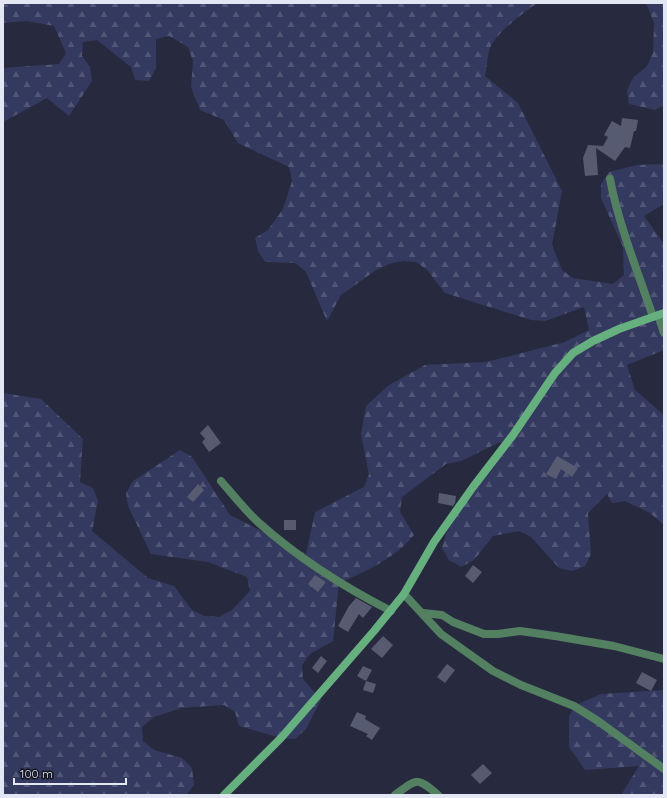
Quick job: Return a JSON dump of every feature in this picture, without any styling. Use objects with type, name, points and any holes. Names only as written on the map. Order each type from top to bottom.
[{"type":"street","points":[[610,179],[621,223],[664,333]]},
{"type":"street","points":[[224,795],[281,738],[391,611],[404,594],[434,542],[513,435],[555,373],[573,353],[593,341],[619,329],[658,315]]},
{"type":"street","points":[[221,482],[257,521],[285,546],[359,595],[391,611]]},
{"type":"street","points":[[404,594],[441,634],[493,671],[580,710],[598,721],[664,770]]},
{"type":"street","points":[[422,613],[442,615],[453,622],[484,634],[520,631],[614,646],[664,659]]},
{"type":"street","points":[[395,795],[413,782],[420,782],[425,784],[438,795]]},
{"type":"green space","points":[[3,3],[538,3],[511,23],[493,42],[489,51],[485,76],[518,103],[562,191],[552,245],[562,270],[573,278],[613,284],[624,275],[623,247],[601,198],[601,184],[609,172],[637,165],[664,164],[664,204],[644,216],[664,244],[664,350],[627,365],[635,390],[664,415],[664,525],[650,513],[625,501],[612,503],[607,494],[588,513],[591,554],[585,566],[572,571],[559,568],[531,537],[520,531],[493,536],[474,560],[461,567],[449,560],[442,548],[446,534],[473,487],[484,480],[509,447],[500,442],[461,461],[446,464],[402,497],[400,512],[414,535],[398,551],[380,564],[339,583],[333,641],[310,654],[302,665],[303,679],[321,700],[306,729],[295,739],[281,738],[239,726],[235,712],[224,705],[181,708],[154,717],[142,727],[143,741],[154,750],[182,758],[192,768],[194,785],[186,795],[3,795],[3,393],[41,399],[83,439],[80,482],[93,488],[98,501],[92,531],[148,578],[174,586],[192,610],[204,616],[219,617],[232,610],[250,591],[247,577],[208,562],[151,554],[128,506],[126,493],[133,481],[180,450],[192,457],[230,515],[306,554],[315,512],[364,487],[369,474],[361,434],[366,406],[389,385],[425,365],[486,362],[565,342],[589,330],[584,307],[545,321],[531,320],[445,293],[427,270],[416,262],[403,261],[389,264],[376,270],[341,295],[327,321],[306,272],[295,263],[265,262],[258,251],[255,238],[268,230],[283,209],[292,181],[289,167],[238,143],[224,120],[200,110],[191,87],[193,61],[188,47],[169,36],[156,39],[156,68],[149,81],[135,80],[131,67],[97,40],[83,42],[82,56],[90,67],[92,81],[69,116],[47,98],[3,122],[3,68],[59,64],[66,53],[54,26],[27,21],[3,23]]},
{"type":"green space","points":[[646,3],[664,3],[664,105],[655,110],[629,104],[627,90],[633,78],[647,66],[653,53],[654,23]]},
{"type":"green space","points":[[664,690],[664,795],[621,795],[639,766],[585,770],[569,747],[569,717],[574,706],[601,694]]},
{"type":"building","points":[[622,118],[638,120],[630,148],[625,147],[615,161],[596,148],[598,175],[585,176],[583,158],[588,145],[603,146],[608,137],[604,135],[612,121],[621,126]]},
{"type":"building","points":[[208,425],[221,443],[209,452],[202,442],[205,439],[200,433]]},
{"type":"building","points":[[557,456],[578,468],[572,477],[561,469],[556,479],[546,474]]},
{"type":"building","points":[[198,484],[204,490],[193,502],[187,497]]},
{"type":"building","points":[[439,493],[456,496],[453,506],[438,503]]},
{"type":"building","points":[[284,520],[296,520],[296,530],[284,530]]},
{"type":"building","points":[[473,565],[482,572],[473,583],[465,576]]},
{"type":"building","points":[[315,575],[326,582],[318,592],[308,584]]},
{"type":"building","points":[[356,598],[372,607],[363,618],[359,614],[348,632],[338,626],[349,606]]},
{"type":"building","points":[[383,636],[393,645],[382,658],[371,649]]},
{"type":"building","points":[[321,656],[327,661],[318,673],[312,668]]},
{"type":"building","points":[[447,664],[455,670],[445,683],[437,677]]},
{"type":"building","points":[[363,666],[372,670],[366,681],[357,676]]},
{"type":"building","points":[[642,672],[657,680],[651,691],[636,683]]},
{"type":"building","points":[[366,681],[376,684],[373,693],[363,690]]},
{"type":"building","points":[[357,712],[366,716],[365,719],[380,728],[372,740],[366,736],[368,734],[350,726]]},
{"type":"building","points":[[483,764],[492,773],[480,784],[471,775]]}]
